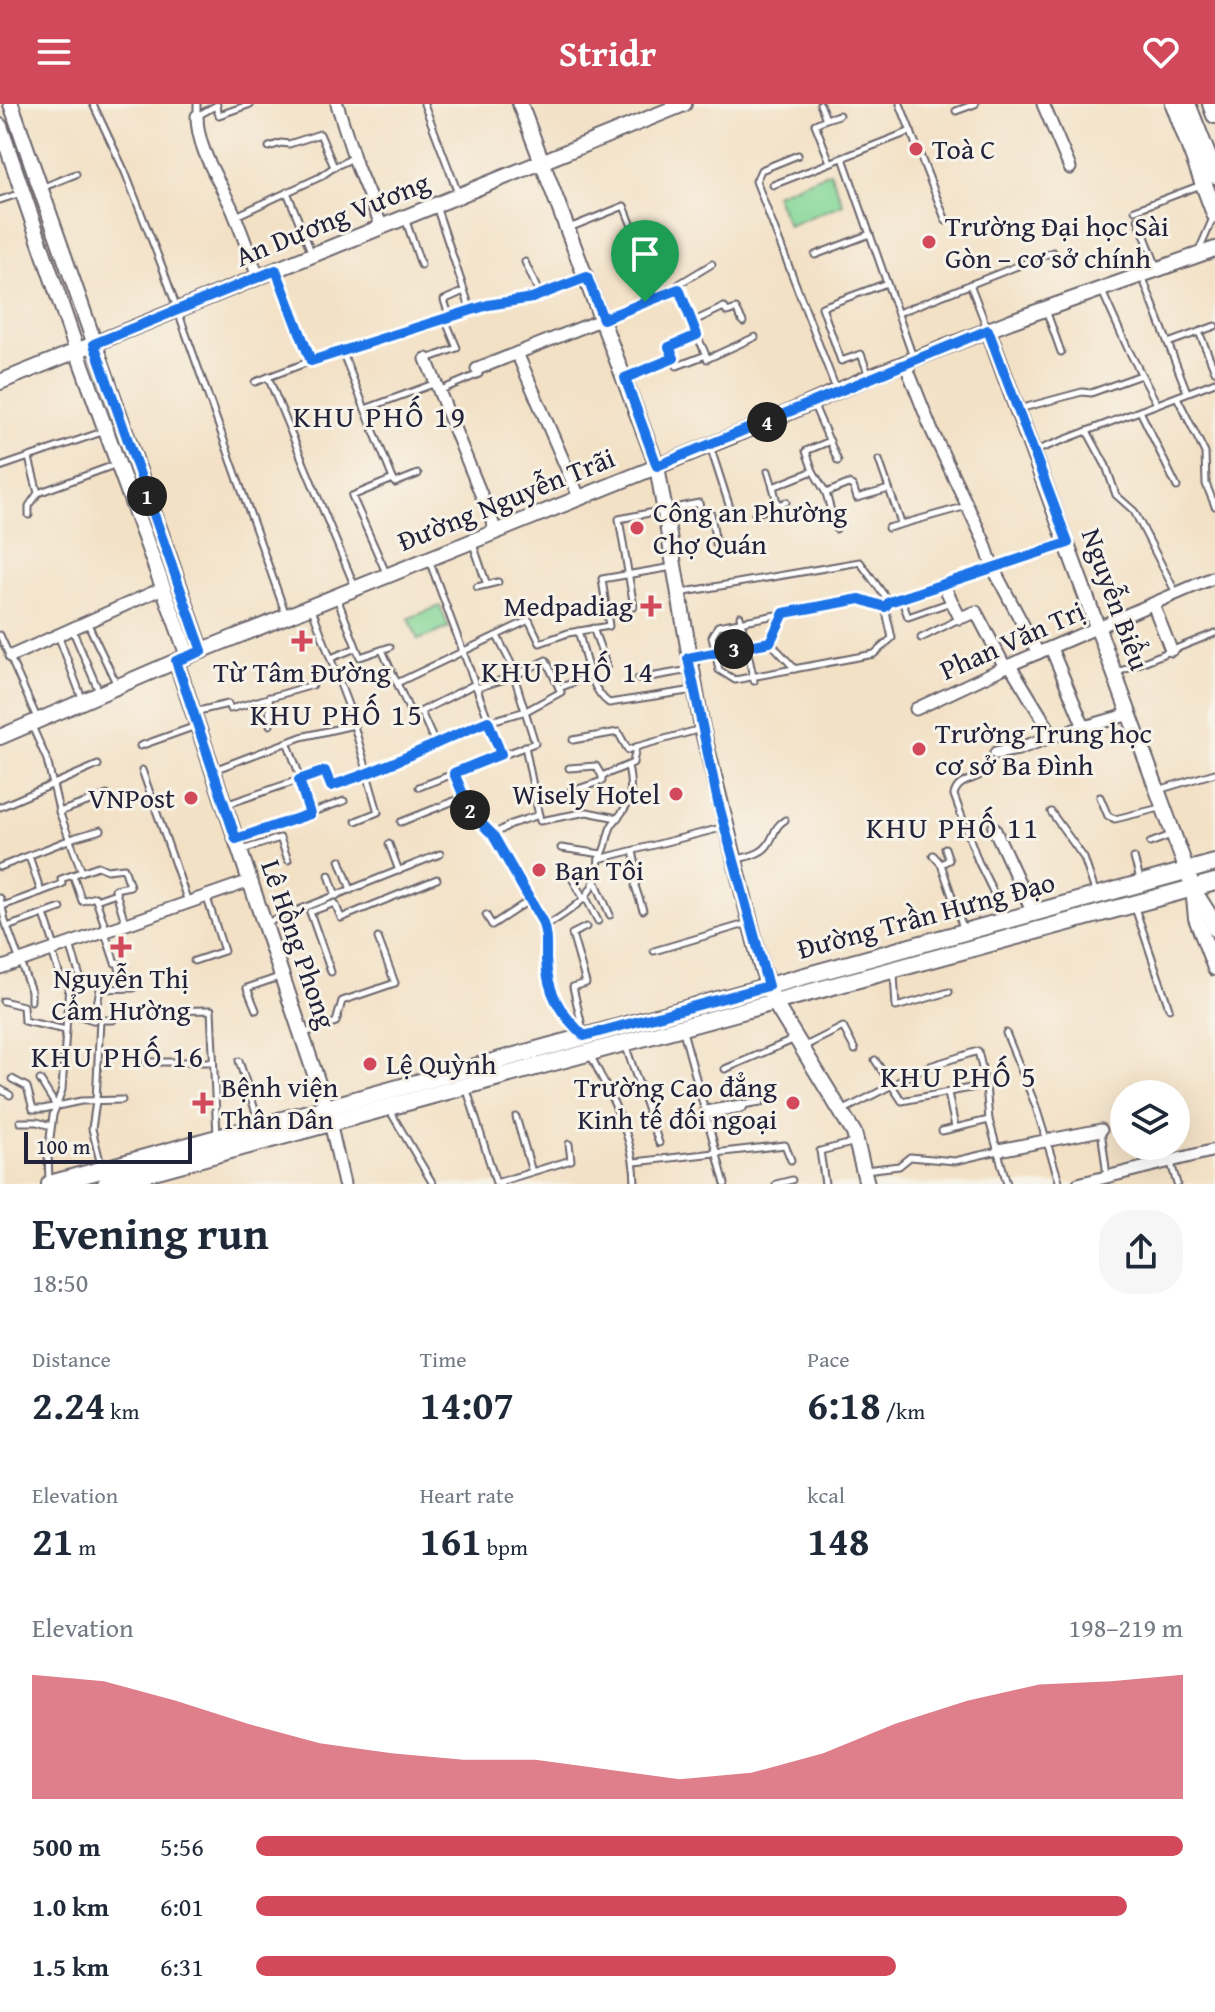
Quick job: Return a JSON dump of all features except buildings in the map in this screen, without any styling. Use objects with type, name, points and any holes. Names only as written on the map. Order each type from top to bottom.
[{"type":"main road","name":"Lê Hồng Phong","points":[[11,104],[94,344],[189,656],[196,719],[328,1114]]},
{"type":"main road","points":[[520,104],[657,466],[702,728],[749,923],[768,986],[774,1002],[842,1111],[857,1141],[865,1177]]},
{"type":"main road","name":"An Dương Vương","points":[[0,382],[684,104]]},
{"type":"main road","points":[[1174,104],[1210,180]]},
{"type":"main road","points":[[1187,104],[1210,180],[1215,214]]},
{"type":"main road","points":[[1211,104],[1215,115]]},
{"type":"main road","name":"Lê Hồng Phong","points":[[0,126],[77,351],[189,656]]},
{"type":"main road","name":"Đường Nguyễn Trãi","points":[[0,737],[189,656],[869,377],[988,330],[1215,249]]},
{"type":"main road","name":"Nguyễn Biểu","points":[[988,330],[1193,888],[1215,929]]},
{"type":"main road","name":"Đường Trần Hưng Đạo","points":[[50,1184],[110,1175],[586,1044],[768,986],[1215,863]]},
{"type":"main road","name":"Đường Trần Hưng Đạo","points":[[586,1044],[625,1042],[1215,882]]},
{"type":"main road","name":"Nguyễn Biểu","points":[[1193,888],[1196,918],[1215,968]]},
{"type":"main road","points":[[888,953],[894,969]]},
{"type":"main road","name":"Đường Trần Hưng Đạo","points":[[110,1175],[260,1125],[388,1107],[465,1085],[502,1067]]},
{"type":"street","points":[[337,104],[382,227]]},
{"type":"street","points":[[1043,104],[1070,168]]},
{"type":"street","points":[[197,110],[197,127],[211,168],[235,217],[258,277]]},
{"type":"street","points":[[477,369],[603,319]]},
{"type":"street","points":[[517,353],[579,497]]},
{"type":"street","points":[[426,359],[496,531]]},
{"type":"street","points":[[910,361],[932,431],[993,568],[1038,653]]},
{"type":"street","name":"Phan Văn Trị","points":[[916,709],[1215,577]]},
{"type":"street","points":[[943,584],[960,618],[976,612],[1053,736]]},
{"type":"street","points":[[11,656],[163,588]]},
{"type":"street","points":[[1153,604],[1171,650]]},
{"type":"street","points":[[1051,648],[1084,727]]},
{"type":"street","points":[[996,753],[1130,714]]},
{"type":"street","points":[[994,828],[1033,913]]},
{"type":"street","points":[[1,971],[21,961],[250,881]]},
{"type":"street","points":[[706,1112],[741,1106]]},
{"type":"street","points":[[328,1114],[344,1184]]},
{"type":"street","points":[[999,1150],[1101,1130]]},
{"type":"street","points":[[1078,1184],[1215,1150]]},
{"type":"lane","points":[[93,104],[125,172],[287,616]]},
{"type":"lane","points":[[197,110],[217,105],[219,115],[251,104]]},
{"type":"lane","points":[[424,104],[459,195]]},
{"type":"lane","points":[[820,104],[826,119]]},
{"type":"lane","points":[[900,104],[946,221]]},
{"type":"lane","points":[[956,111],[975,104]]},
{"type":"lane","points":[[830,162],[815,124],[839,115]]},
{"type":"lane","points":[[773,185],[911,131]]},
{"type":"lane","points":[[269,147],[320,134],[334,167]]},
{"type":"lane","points":[[798,155],[761,170],[756,181],[836,391]]},
{"type":"lane","points":[[235,217],[320,177],[354,157]]},
{"type":"lane","points":[[843,158],[898,313],[910,361]]},
{"type":"lane","points":[[39,188],[76,174]]},
{"type":"lane","points":[[1135,210],[1210,180]]},
{"type":"lane","points":[[287,192],[312,255]]},
{"type":"lane","points":[[0,200],[22,193]]},
{"type":"lane","points":[[435,205],[471,311]]},
{"type":"lane","points":[[568,228],[624,206],[642,251],[634,259],[648,297],[645,302]]},
{"type":"lane","points":[[1198,255],[1215,214]]},
{"type":"lane","points":[[405,217],[421,265]]},
{"type":"lane","points":[[1138,219],[1158,268]]},
{"type":"lane","points":[[815,255],[870,234]]},
{"type":"lane","points":[[898,313],[1053,252]]},
{"type":"lane","points":[[525,262],[540,295]]},
{"type":"lane","points":[[712,264],[679,284],[707,359],[755,337]]},
{"type":"lane","points":[[276,270],[311,361]]},
{"type":"lane","points":[[1141,274],[1187,393]]},
{"type":"lane","points":[[255,382],[342,351],[471,311],[540,295],[587,277]]},
{"type":"lane","points":[[869,377],[861,354],[841,361],[822,307],[887,283]]},
{"type":"lane","points":[[970,284],[988,330]]},
{"type":"lane","points":[[603,319],[679,289]]},
{"type":"lane","points":[[1101,289],[1157,404]]},
{"type":"lane","points":[[426,359],[457,348],[444,300],[464,291]]},
{"type":"lane","points":[[692,322],[724,307],[727,312],[736,309],[743,322]]},
{"type":"lane","points":[[1045,309],[1061,352]]},
{"type":"lane","points":[[1168,343],[1215,326]]},
{"type":"lane","points":[[1199,332],[1215,371]]},
{"type":"lane","points":[[697,335],[669,347],[677,366],[706,355]]},
{"type":"lane","points":[[342,351],[395,483],[418,474]]},
{"type":"lane","points":[[625,378],[674,358]]},
{"type":"lane","points":[[365,409],[479,374],[477,369]]},
{"type":"lane","points":[[1018,409],[1082,392],[1091,393],[1141,375]]},
{"type":"lane","points":[[268,377],[356,588]]},
{"type":"lane","points":[[1034,451],[1215,382]]},
{"type":"lane","points":[[1177,397],[1205,453],[1206,484],[1215,506]]},
{"type":"lane","points":[[812,402],[838,461]]},
{"type":"lane","points":[[1140,411],[1177,487]]},
{"type":"lane","points":[[0,467],[106,431]]},
{"type":"lane","points":[[1087,431],[1106,466],[1116,495],[1134,511],[1176,594]]},
{"type":"lane","points":[[830,441],[806,451],[826,493],[836,529]]},
{"type":"lane","points":[[709,445],[731,511]]},
{"type":"lane","points":[[29,458],[38,493]]},
{"type":"lane","points":[[879,460],[901,523]]},
{"type":"lane","points":[[29,515],[29,506],[38,493],[118,463]]},
{"type":"lane","points":[[768,471],[778,506]]},
{"type":"lane","points":[[773,487],[813,471]]},
{"type":"lane","points":[[387,575],[352,496],[393,479]]},
{"type":"lane","points":[[826,493],[848,484],[853,486],[857,498],[889,489]]},
{"type":"lane","points":[[755,514],[786,502]]},
{"type":"lane","points":[[634,607],[619,519],[699,503],[701,514],[711,514],[716,544]]},
{"type":"lane","points":[[888,528],[968,506]]},
{"type":"lane","points":[[473,541],[487,585]]},
{"type":"lane","points":[[678,593],[860,562],[887,605],[892,638],[874,654],[753,679],[735,680],[719,670],[712,637],[718,626],[741,619],[860,599],[887,605],[1068,543]]},
{"type":"lane","points":[[428,559],[501,754]]},
{"type":"lane","points":[[397,683],[529,620],[540,643],[578,631],[609,626],[602,579],[674,567]]},
{"type":"lane","points":[[477,587],[498,582]]},
{"type":"lane","points":[[336,596],[360,657],[390,647]]},
{"type":"lane","points":[[901,598],[908,617],[952,602]]},
{"type":"lane","points":[[311,606],[354,725],[378,812],[356,821]]},
{"type":"lane","points":[[770,642],[784,613]]},
{"type":"lane","points":[[921,638],[960,618]]},
{"type":"lane","points":[[741,619],[753,679]]},
{"type":"lane","points":[[86,622],[118,686]]},
{"type":"lane","points":[[71,628],[100,694]]},
{"type":"lane","points":[[593,628],[607,666]]},
{"type":"lane","points":[[578,631],[602,697],[611,703],[694,690]]},
{"type":"lane","points":[[1115,673],[1215,633]]},
{"type":"lane","points":[[57,634],[83,701]]},
{"type":"lane","points":[[0,635],[35,722],[59,812],[82,872]]},
{"type":"lane","points":[[419,787],[535,743],[516,676],[497,636]]},
{"type":"lane","points":[[770,642],[795,669]]},
{"type":"lane","points":[[638,679],[715,653],[770,642]]},
{"type":"lane","points":[[331,658],[356,648]]},
{"type":"lane","points":[[225,806],[325,771],[331,786],[383,769],[488,721],[526,711],[561,692],[546,660],[516,676],[476,686],[412,716],[382,650]]},
{"type":"lane","points":[[559,688],[592,675]]},
{"type":"lane","points":[[140,746],[228,704],[230,709],[313,685]]},
{"type":"lane","points":[[269,697],[270,725]]},
{"type":"lane","points":[[421,712],[435,743]]},
{"type":"lane","points":[[213,771],[306,736],[354,725]]},
{"type":"lane","points":[[573,740],[618,732],[628,750],[702,728]]},
{"type":"lane","points":[[288,744],[310,814]]},
{"type":"lane","points":[[525,746],[540,821],[587,812],[617,818]]},
{"type":"lane","points":[[602,776],[628,766],[636,757],[636,747]]},
{"type":"lane","points":[[0,807],[98,765]]},
{"type":"lane","points":[[569,768],[596,766],[602,776],[602,781],[569,792]]},
{"type":"lane","points":[[545,927],[585,898],[596,882],[610,828],[629,798],[631,781],[628,766]]},
{"type":"lane","points":[[142,770],[188,903]]},
{"type":"lane","points":[[454,773],[475,819],[493,835],[545,927],[551,993],[563,1015],[586,1044]]},
{"type":"lane","points":[[1158,790],[1215,773]]},
{"type":"lane","points":[[979,776],[961,783],[954,795],[978,861],[1008,920]]},
{"type":"lane","points":[[59,812],[107,795]]},
{"type":"lane","points":[[401,822],[464,797]]},
{"type":"lane","points":[[1100,797],[1108,816],[1115,819],[1164,807]]},
{"type":"lane","points":[[238,845],[344,801]]},
{"type":"lane","points":[[1051,812],[1084,858],[1097,896]]},
{"type":"lane","points":[[493,835],[511,824],[539,815]]},
{"type":"lane","points":[[733,860],[761,852],[768,845],[777,825],[785,820]]},
{"type":"lane","points":[[561,848],[601,857],[725,827]]},
{"type":"lane","points":[[0,867],[101,830]]},
{"type":"lane","points":[[1150,843],[1174,834]]},
{"type":"lane","points":[[238,845],[280,838],[288,860]]},
{"type":"lane","points":[[389,844],[399,871]]},
{"type":"lane","points":[[941,864],[949,860],[945,848]]},
{"type":"lane","points":[[633,851],[638,876],[635,886],[643,910]]},
{"type":"lane","points":[[309,910],[440,854]]},
{"type":"lane","points":[[933,855],[941,864],[965,932]]},
{"type":"lane","points":[[29,856],[41,892]]},
{"type":"lane","points":[[1134,858],[1142,883]]},
{"type":"lane","points":[[340,860],[351,890]]},
{"type":"lane","points":[[1,906],[62,884],[61,879],[98,866],[107,870],[124,868],[130,886],[115,889],[126,925]]},
{"type":"lane","points":[[566,868],[598,921]]},
{"type":"lane","points":[[73,875],[82,901],[95,897],[115,963],[118,962],[123,988]]},
{"type":"lane","points":[[329,875],[336,896]]},
{"type":"lane","points":[[264,923],[335,903],[341,918],[437,879]]},
{"type":"lane","points":[[596,882],[610,915]]},
{"type":"lane","points":[[96,900],[116,893]]},
{"type":"lane","points":[[194,961],[224,951],[206,897]]},
{"type":"lane","points":[[0,898],[7,927],[31,991],[31,1001]]},
{"type":"lane","points":[[486,915],[492,925],[530,900]]},
{"type":"lane","points":[[1133,904],[1169,1008]]},
{"type":"lane","points":[[7,927],[61,908]]},
{"type":"lane","points":[[309,910],[331,972]]},
{"type":"lane","points":[[44,914],[61,979],[69,983],[62,1090],[51,1126],[47,1162],[50,1184]]},
{"type":"lane","points":[[654,951],[749,923]]},
{"type":"lane","points":[[586,927],[572,934],[586,983],[573,987],[586,1044],[620,1117],[635,1162],[635,1184]]},
{"type":"lane","points":[[302,1034],[336,1022],[342,1001],[395,983],[378,938]]},
{"type":"lane","points":[[70,944],[80,977]]},
{"type":"lane","points":[[894,969],[896,1007],[949,992]]},
{"type":"lane","points":[[256,1010],[247,988],[282,976]]},
{"type":"lane","points":[[110,1175],[92,1132],[100,989],[134,988]]},
{"type":"lane","points":[[8,1000],[23,1006],[24,1021],[66,1030]]},
{"type":"lane","points":[[140,1011],[211,1010],[217,1137]]},
{"type":"lane","points":[[67,1012],[97,1020],[113,1020]]},
{"type":"lane","points":[[682,1027],[725,1184]]},
{"type":"lane","points":[[725,1069],[843,1027],[855,1050]]},
{"type":"lane","points":[[1006,1033],[1060,1184]]},
{"type":"lane","points":[[625,1042],[659,1143]]},
{"type":"lane","points":[[842,1111],[927,1067],[978,1051],[986,1085],[989,1120],[1007,1184]]},
{"type":"lane","points":[[875,1060],[902,1101],[986,1085]]},
{"type":"lane","points":[[239,1061],[260,1125]]},
{"type":"lane","points":[[145,1062],[213,1062]]},
{"type":"lane","points":[[12,1079],[27,1087],[33,1109],[122,1100]]},
{"type":"lane","points":[[40,1080],[56,1106]]},
{"type":"lane","points":[[465,1085],[497,1184],[571,1160],[569,1144]]},
{"type":"lane","points":[[0,1089],[10,1095]]},
{"type":"lane","points":[[948,1093],[955,1127]]},
{"type":"lane","points":[[741,1106],[761,1102]]},
{"type":"lane","points":[[388,1107],[433,1184]]},
{"type":"lane","points":[[516,1117],[532,1172]]},
{"type":"lane","points":[[942,1131],[989,1120]]},
{"type":"lane","points":[[20,1122],[51,1126]]},
{"type":"lane","points":[[1101,1130],[1108,1177]]},
{"type":"lane","points":[[825,1184],[820,1151],[857,1141]]},
{"type":"lane","points":[[635,1162],[785,1145],[791,1160]]},
{"type":"lane","points":[[865,1177],[899,1166],[910,1157],[955,1161],[999,1150]]},
{"type":"lane","points":[[1171,1163],[1177,1184]]},
{"type":"lane","points":[[776,1184],[792,1180]]},
{"type":"green space","points":[[830,172],[843,204],[788,226],[775,194]]},
{"type":"green space","points":[[440,606],[449,628],[418,640],[409,618]]},
{"type":"place","name":"Toà C","points":[[916,149]]},
{"type":"place","name":"Trường Đại học Sài Gòn – cơ sở chính","points":[[929,242]]},
{"type":"place","name":"Công an Phường Chợ Quán","points":[[637,528]]},
{"type":"place","name":"Medpadiag","points":[[651,606]]},
{"type":"place","name":"Từ Tâm Đường","points":[[302,641]]},
{"type":"place","name":"Trường Trung học cơ sở Ba Đình","points":[[919,749]]},
{"type":"place","name":"Wisely Hotel","points":[[676,794]]},
{"type":"place","name":"VNPost","points":[[191,798]]},
{"type":"place","name":"Bạn Tôi","points":[[539,870]]},
{"type":"place","name":"Nguyễn Thị Cẩm Hường","points":[[121,947]]},
{"type":"place","name":"Lệ Quỳnh","points":[[370,1064]]},
{"type":"place","name":"Bệnh viện Thân Dân","points":[[203,1103]]},
{"type":"place","name":"Trường Cao đẳng Kinh tế đối ngoại","points":[[793,1103]]},
{"type":"district","name":"KHU PHỐ 19","points":[[380,417]]},
{"type":"district","name":"KHU PHỐ 14","points":[[568,672]]},
{"type":"district","name":"KHU PHỐ 15","points":[[337,715]]},
{"type":"district","name":"KHU PHỐ 11","points":[[953,828]]},
{"type":"district","name":"KHU PHỐ 16","points":[[118,1057]]},
{"type":"district","name":"KHU PHỐ 5","points":[[959,1077]]},
{"type":"route","points":[[276,270],[311,361],[488,305],[532,298],[587,277],[603,319],[645,302],[679,289],[697,335],[669,347],[674,358],[625,378],[657,466],[988,330],[1068,543],[889,602],[885,607],[860,599],[784,613],[770,642],[688,658],[718,802],[768,986],[584,1036],[559,1010],[551,993],[545,927],[493,835],[471,813],[454,773],[501,754],[488,721],[358,778],[331,786],[325,771],[299,780],[310,814],[236,839],[176,661],[202,651],[94,344],[276,270]]}]
